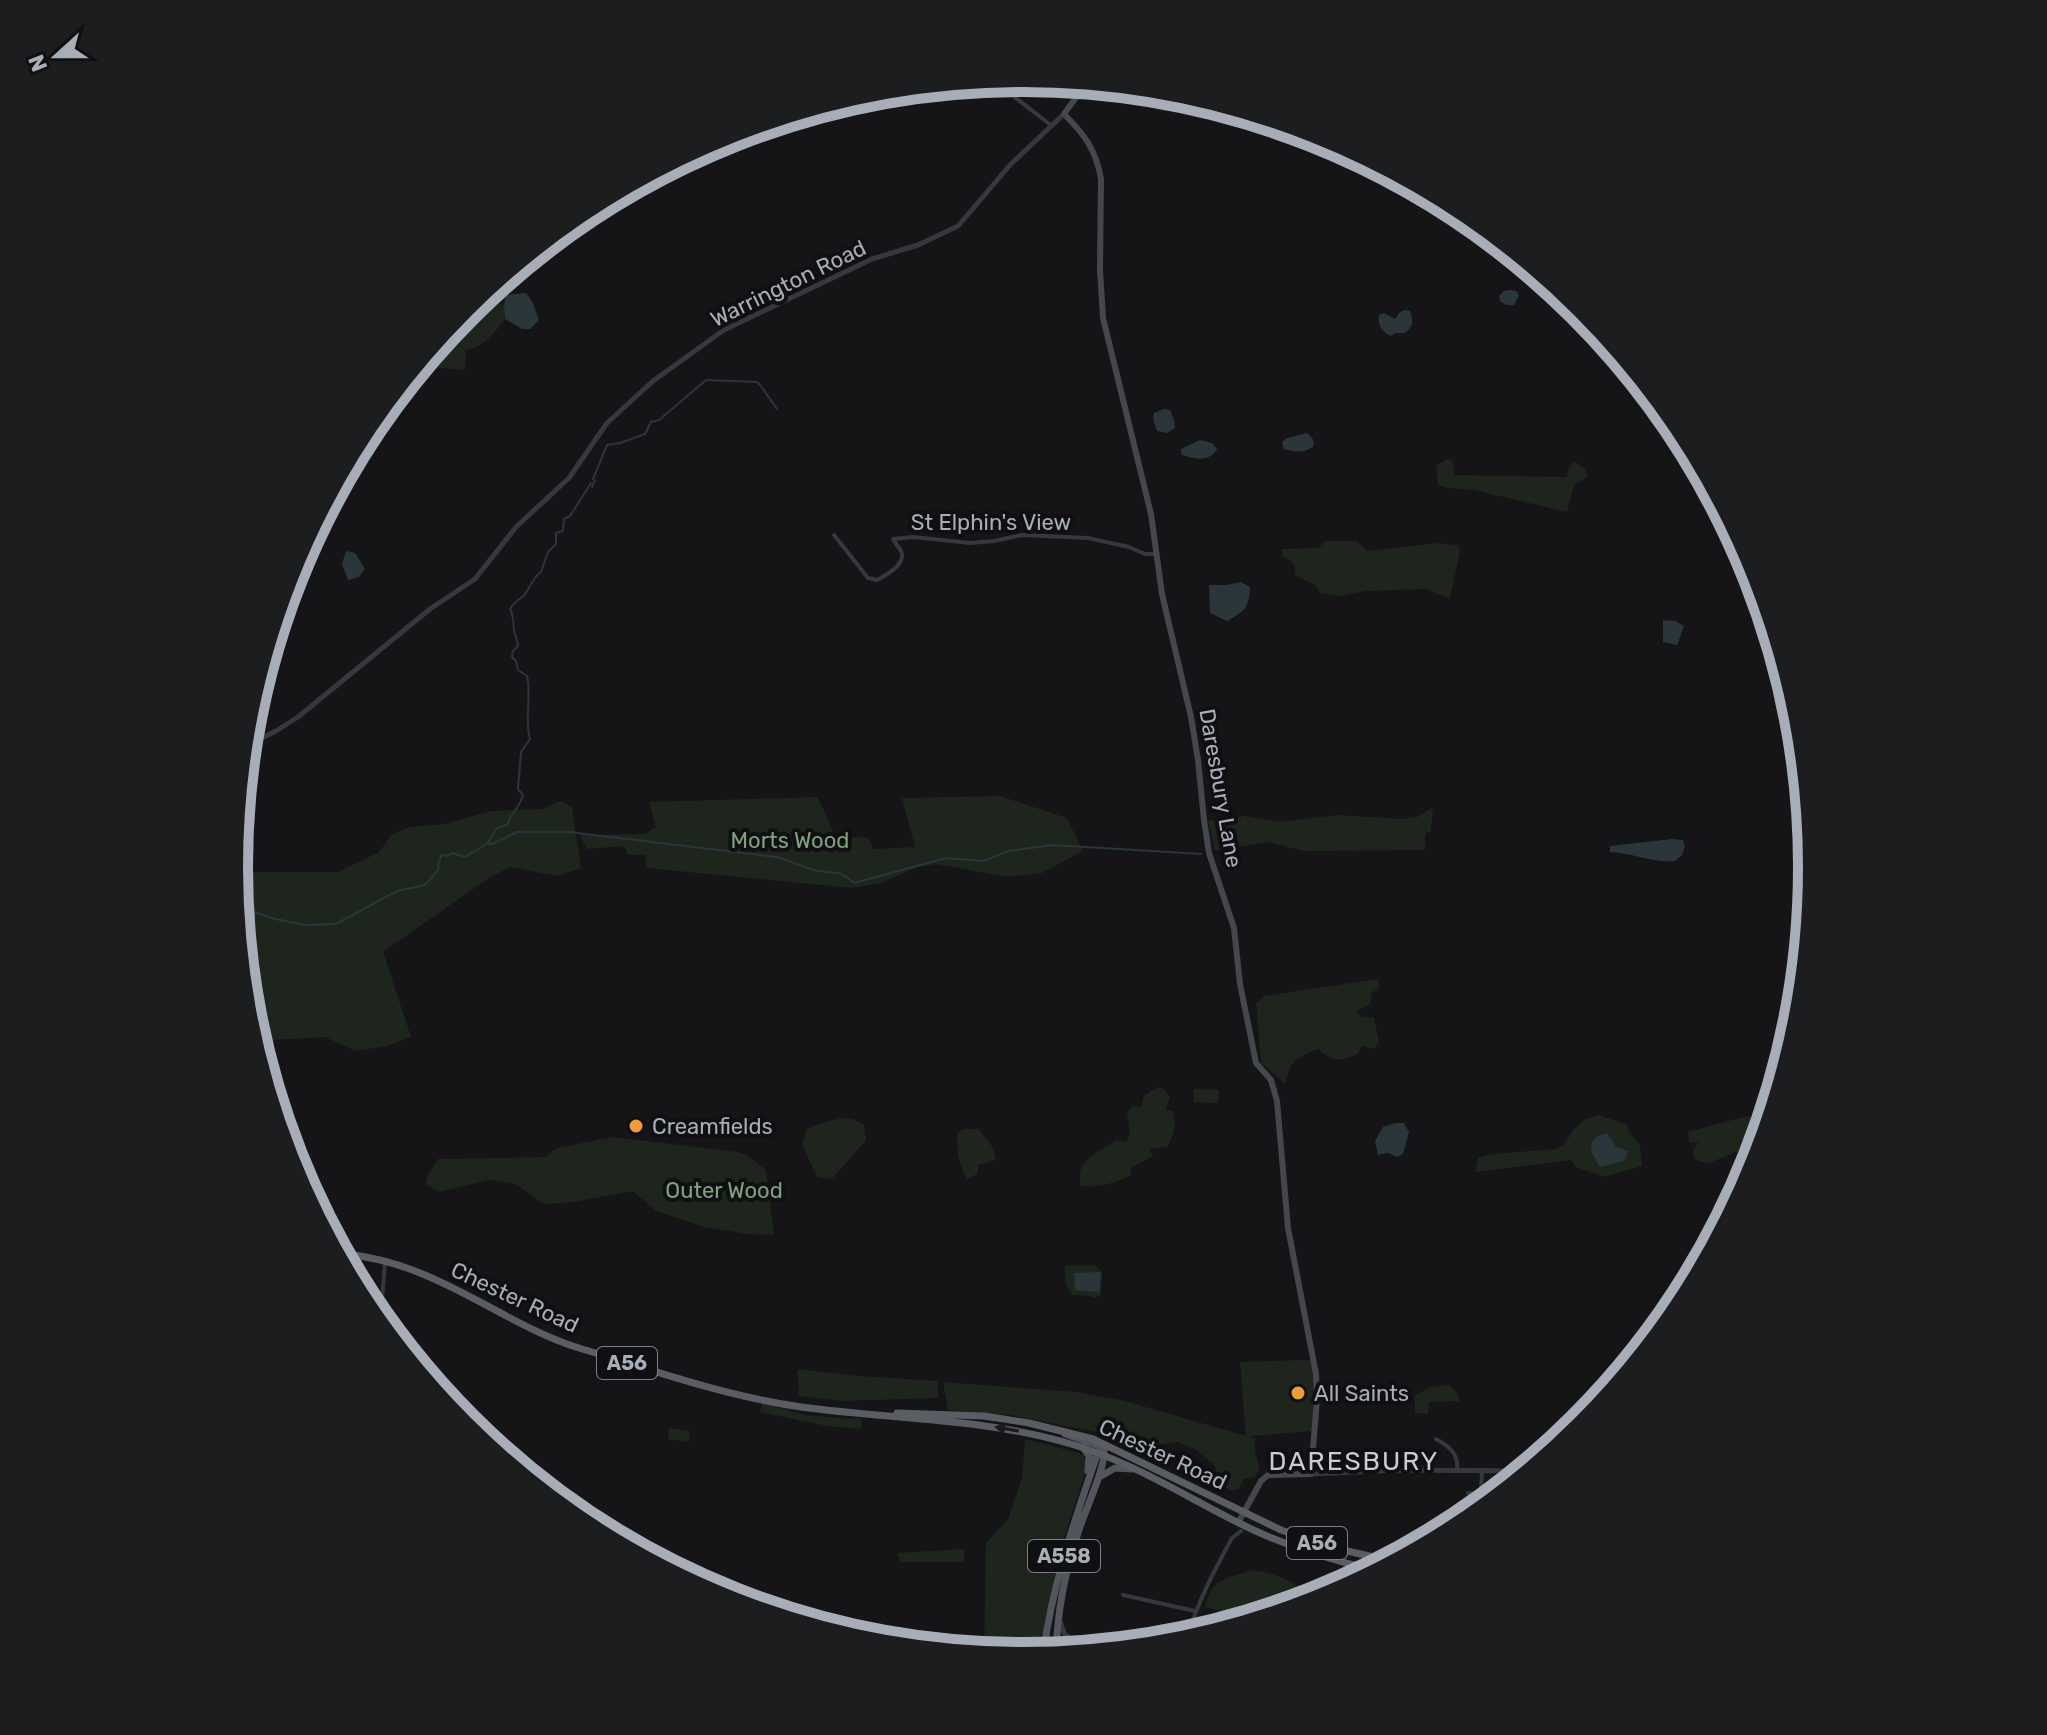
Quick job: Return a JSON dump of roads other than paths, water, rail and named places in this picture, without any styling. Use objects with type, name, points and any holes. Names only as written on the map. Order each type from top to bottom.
[{"type":"highway","name":"Chester Road","points":[[352,1255],[385,1261],[432,1278],[568,1345],[672,1377],[798,1407],[988,1426],[1102,1452],[1240,1527],[1313,1554],[1360,1566]]},
{"type":"highway","name":"Chester Road","points":[[863,1414],[984,1416],[1073,1433],[1116,1449],[1281,1530],[1329,1547],[1376,1558]]},
{"type":"main road","points":[[1064,114],[1078,94]]},
{"type":"main road","name":"Daresbury Lane","points":[[1064,114],[1092,147],[1099,166],[1103,318],[1151,514],[1165,610],[1198,760],[1209,853],[1234,928],[1240,984],[1256,1063],[1271,1080],[1277,1101],[1290,1238],[1316,1374],[1311,1474]]},
{"type":"main road","name":"A56","points":[[1059,1431],[1099,1446],[1102,1452],[1116,1449]]},
{"type":"main road","name":"A558","points":[[1045,1642],[1059,1569],[1093,1480],[1090,1459],[1083,1447]]},
{"type":"main road","name":"A558","points":[[1056,1642],[1069,1561],[1102,1452]]},
{"type":"main road","points":[[1093,1480],[1115,1468],[1140,1471]]},
{"type":"main road","points":[[1240,1527],[1261,1481],[1268,1475],[1311,1474]]},
{"type":"street","points":[[1008,93],[1052,126]]},
{"type":"street","name":"Warrington Road","points":[[259,739],[298,717],[430,609],[469,584],[516,527],[569,478],[607,423],[653,381],[724,330],[872,259],[918,245],[958,226],[1011,164],[1064,114]]},
{"type":"street","name":"St Elphin's View","points":[[834,535],[868,578],[877,580],[899,564],[902,558],[893,539],[913,537],[970,543],[1022,535],[1088,538],[1129,547],[1145,554],[1156,554]]},
{"type":"street","points":[[382,1303],[385,1261]]},
{"type":"street","points":[[1436,1439],[1452,1449],[1457,1470]]},
{"type":"street","points":[[1311,1474],[1381,1470],[1511,1471]]},
{"type":"street","points":[[1481,1493],[1482,1470]]},
{"type":"street","points":[[1468,1493],[1480,1494]]},
{"type":"street","points":[[1191,1624],[1195,1611],[1240,1527]]},
{"type":"street","points":[[1134,1598],[1136,1590]]},
{"type":"street","points":[[1123,1595],[1195,1611]]},
{"type":"street","points":[[1059,1616],[1064,1633],[1075,1641]]},
{"type":"street","points":[[1046,1633],[1052,1642]]},
{"type":"waterway","points":[[593,479],[607,445],[645,434],[651,422],[659,420],[706,380],[757,382],[777,409]]},
{"type":"waterway","points":[[592,487],[595,480]]},
{"type":"waterway","points":[[488,842],[497,828],[507,825],[522,799],[523,795],[518,789],[521,752],[530,739],[527,676],[518,670],[512,657],[518,646],[510,609],[541,572],[548,552],[556,544],[556,533],[563,531],[564,519],[570,516],[591,483]]},
{"type":"waterway","points":[[250,911],[306,925],[336,924],[397,891],[425,885],[439,869],[442,855],[452,853],[465,857],[488,843],[517,832],[569,832],[776,857],[814,870],[840,874],[854,883],[946,858],[984,861],[1008,851],[1053,845],[1201,854]]},
{"type":"place","name":"Creamfields","points":[[636,1126]]},
{"type":"place","name":"All Saints","points":[[1298,1393]]},
{"type":"district","name":"DARESBURY","points":[[1354,1461]]},
{"type":"park label","name":"Morts Wood","points":[[790,840]]},
{"type":"park label","name":"Outer Wood","points":[[724,1190]]}]
